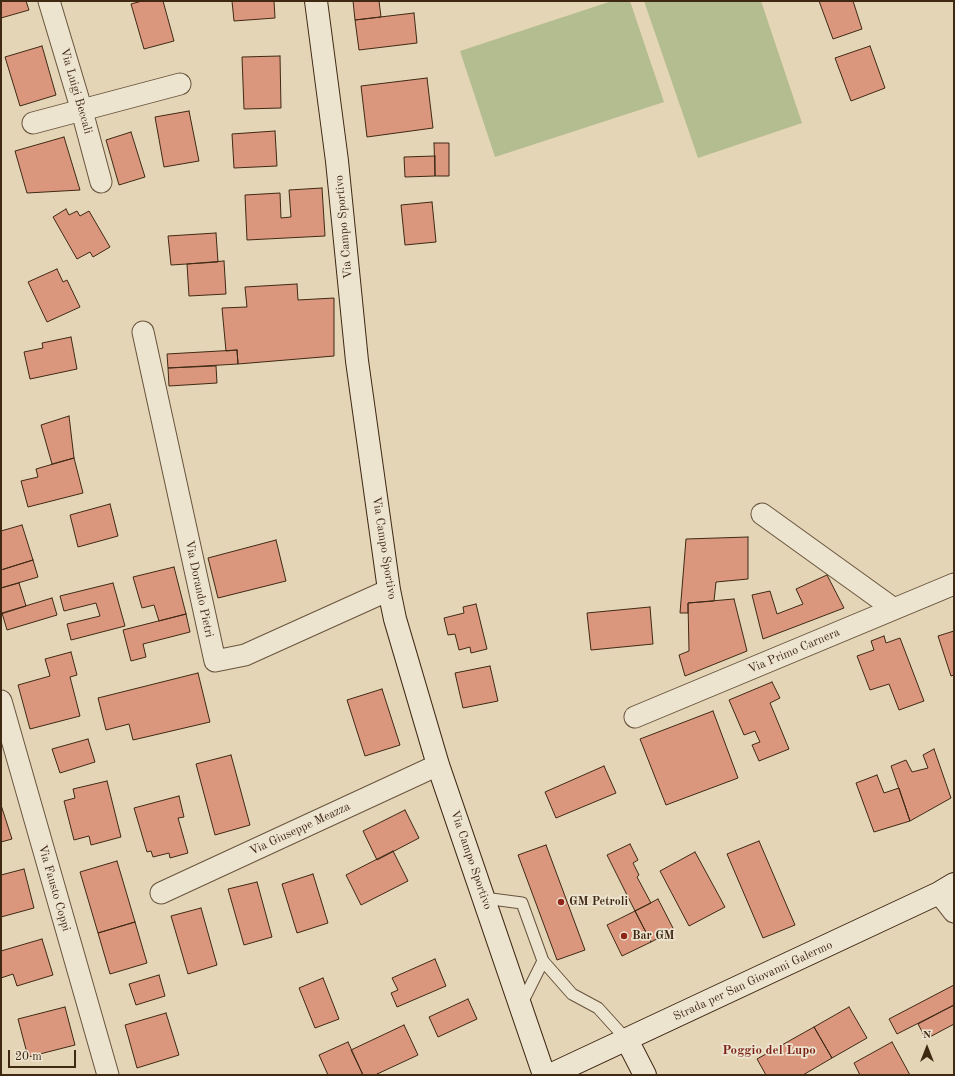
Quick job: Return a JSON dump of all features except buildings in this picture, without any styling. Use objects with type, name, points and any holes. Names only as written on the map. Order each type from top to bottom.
[{"type":"street","name":"Via Luigi Beccali","points":[[49,1],[82,111],[101,182]]},
{"type":"street","name":"Via Campo Sportivo","points":[[316,1],[337,161],[356,361],[389,590],[395,619],[438,765],[544,1075]]},
{"type":"street","points":[[33,123],[180,84]]},
{"type":"street","name":"Via Dorando Pietri","points":[[143,332],[215,661],[244,655],[389,590]]},
{"type":"street","points":[[762,514],[894,609]]},
{"type":"street","name":"Via Primo Carnera","points":[[635,717],[954,584]]},
{"type":"street","name":"Via Fausto Coppi","points":[[1,701],[108,1075]]},
{"type":"street","name":"Via Giuseppe Meazza","points":[[161,893],[438,765]]},
{"type":"street","points":[[946,889],[954,912]]},
{"type":"street","name":"Strada per San Giovanni Galermo","points":[[550,1075],[946,889]]},
{"type":"street","points":[[627,1040],[645,1075]]},
{"type":"lane","points":[[484,898],[522,903],[543,961],[572,994],[598,1008],[627,1040]]},
{"type":"lane","points":[[521,1006],[543,961]]},
{"type":"green space","points":[[612,1],[630,1],[664,102],[495,157],[460,51]]},
{"type":"green space","points":[[644,1],[761,1],[802,123],[698,158]]},
{"type":"place","name":"GM Petroli","points":[[561,902]]},
{"type":"place","name":"Bar GM","points":[[624,936]]},
{"type":"district","name":"Poggio del Lupo","points":[[769,1051]]}]
